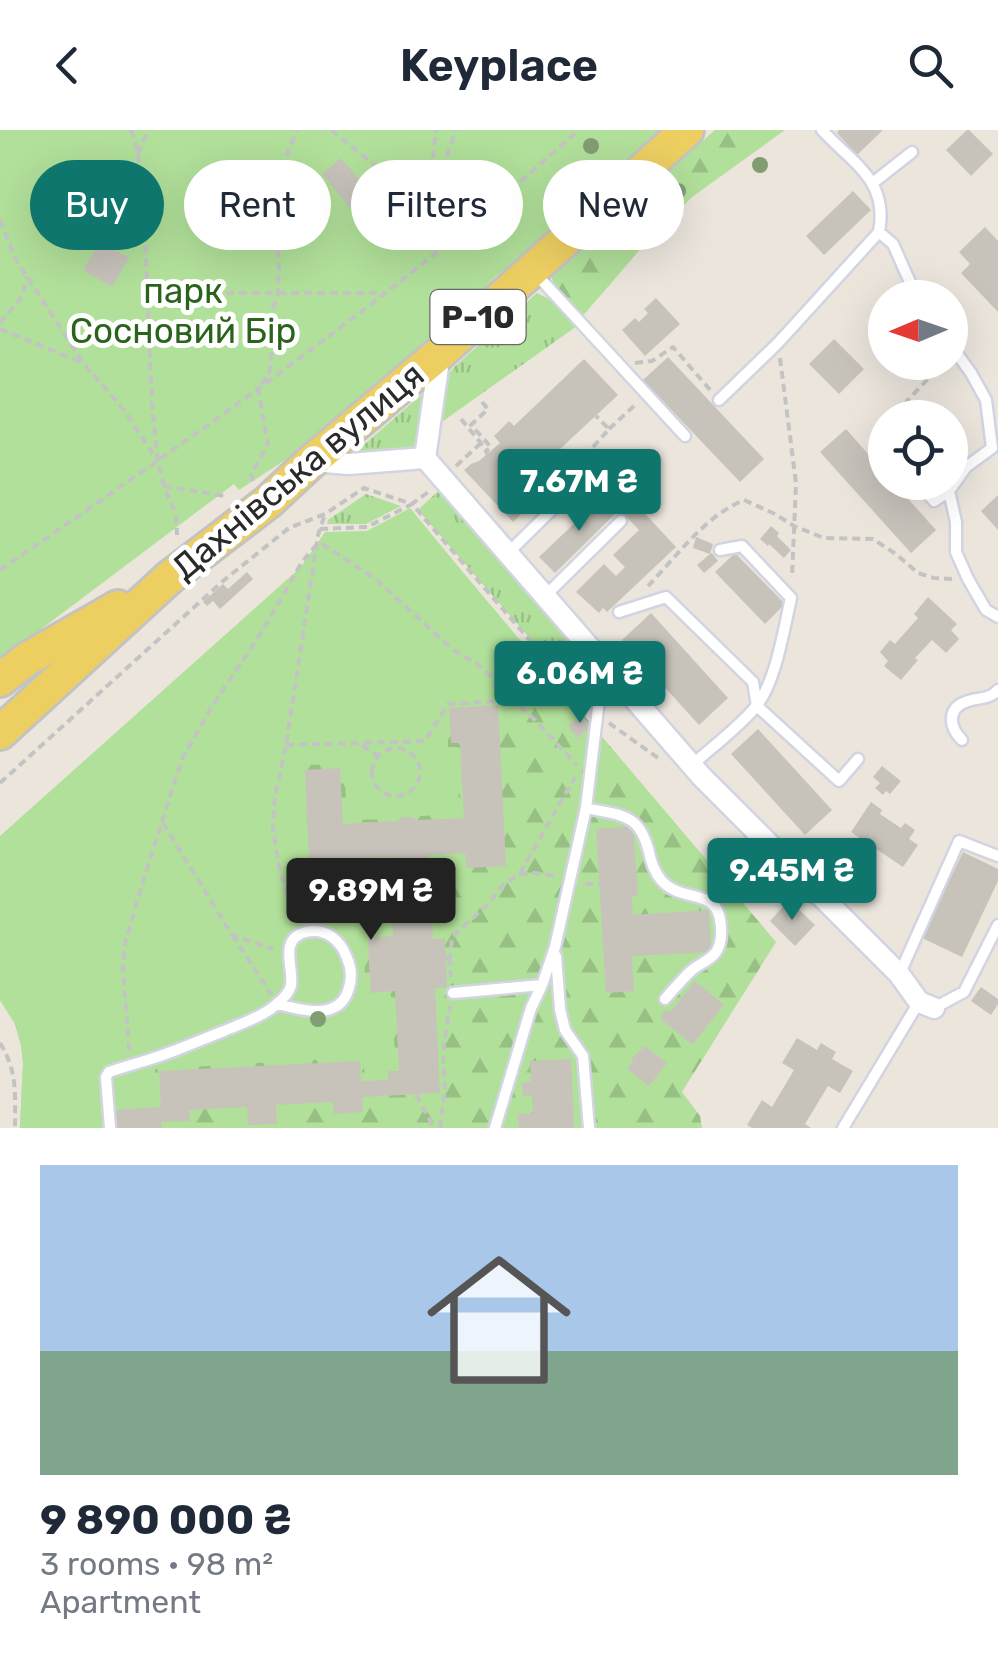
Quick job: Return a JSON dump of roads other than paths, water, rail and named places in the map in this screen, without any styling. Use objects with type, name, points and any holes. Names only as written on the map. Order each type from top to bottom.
[{"type":"main road","name":"Дахнівська вулиця","points":[[0,734],[170,577],[249,517],[440,353],[687,130]]},
{"type":"main road","points":[[0,680],[27,659],[170,577]]},
{"type":"street","points":[[440,353],[425,458],[697,771],[927,1005]]},
{"type":"street","points":[[312,461],[349,464],[425,458]]},
{"type":"lane","points":[[719,400],[778,343],[880,232],[883,213],[874,182],[825,131]]},
{"type":"lane","points":[[874,182],[912,152]]},
{"type":"lane","points":[[880,232],[893,244],[910,280]]},
{"type":"lane","points":[[531,269],[685,436]]},
{"type":"lane","points":[[968,370],[986,400],[995,451],[968,466]]},
{"type":"lane","points":[[508,553],[594,469],[582,458]]},
{"type":"lane","points":[[951,500],[956,552],[986,610],[998,617]]},
{"type":"lane","points":[[545,597],[620,521]]},
{"type":"lane","points":[[697,771],[757,706],[781,645],[791,598],[742,546],[720,550]]},
{"type":"lane","points":[[619,612],[666,597],[752,682],[757,706],[839,781],[858,759]]},
{"type":"lane","points":[[495,1128],[530,1008],[555,947],[586,808],[604,666]]},
{"type":"lane","points":[[962,740],[952,731],[952,715],[966,701],[990,697],[998,690]]},
{"type":"lane","points":[[586,808],[626,817],[638,824],[652,868],[664,884],[708,901],[719,916],[719,948],[665,998]]},
{"type":"lane","points":[[899,974],[959,840],[998,856]]},
{"type":"lane","points":[[842,1128],[927,1005],[964,992],[998,925]]},
{"type":"lane","points":[[110,1128],[106,1078],[109,1072],[157,1058],[256,1018],[278,1004],[292,984],[288,954],[295,938],[304,932],[328,934],[340,943],[351,980],[338,1006],[302,1010],[278,1004]]},
{"type":"lane","points":[[555,947],[565,1030],[583,1056],[588,1128]]},
{"type":"lane","points":[[453,992],[542,985]]},
{"type":"park label","name":"парк Сосновий Бір","points":[[183,311]]}]
